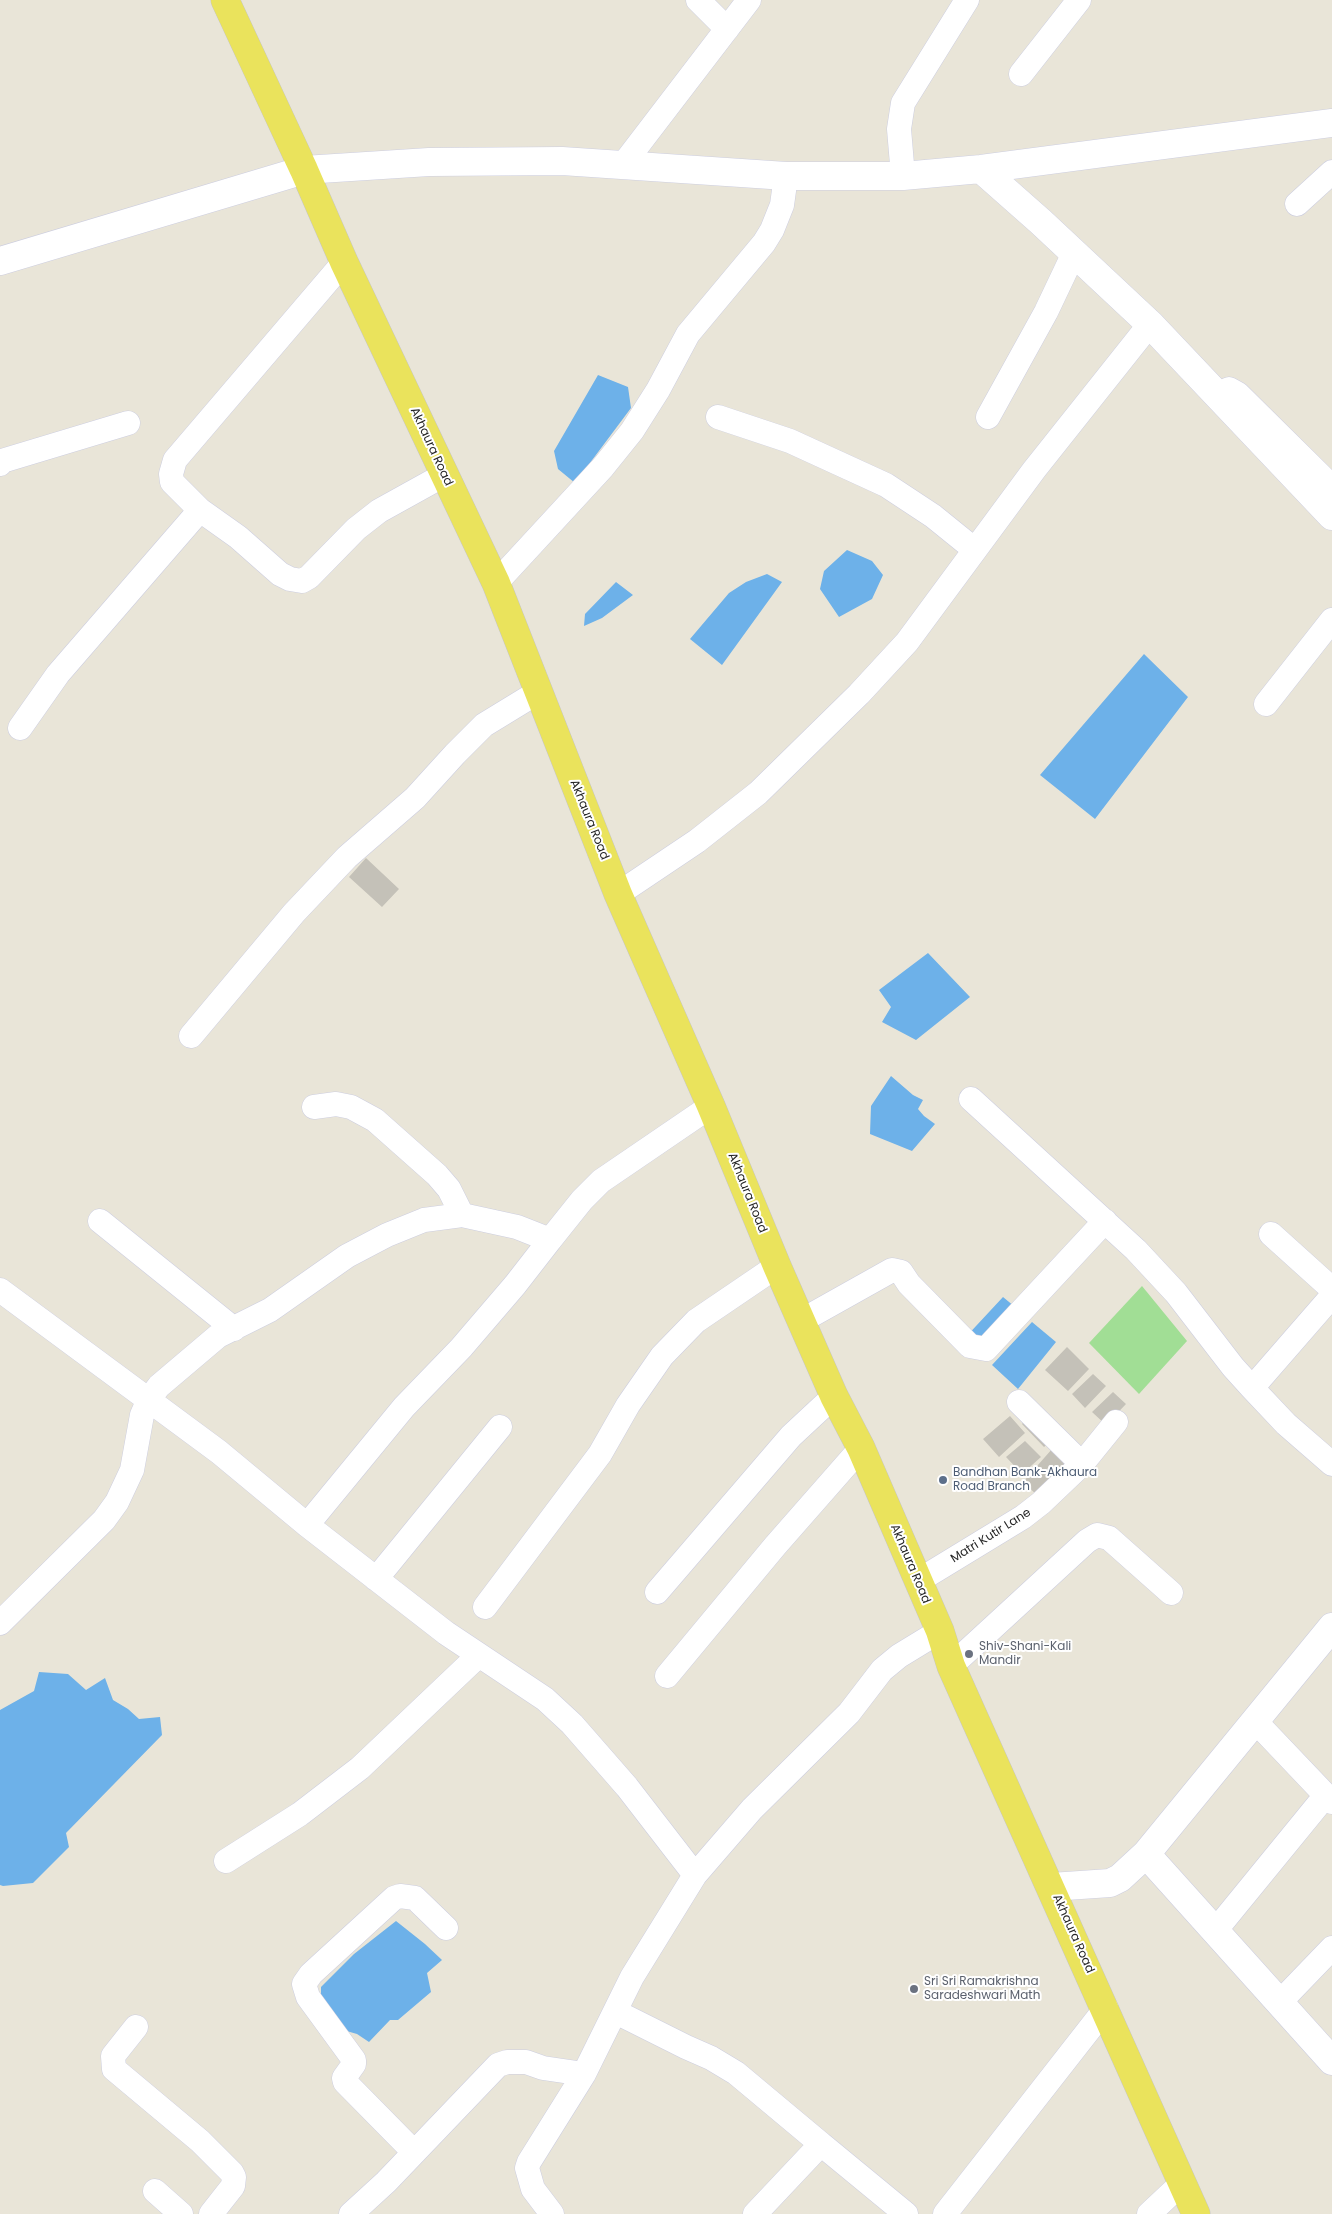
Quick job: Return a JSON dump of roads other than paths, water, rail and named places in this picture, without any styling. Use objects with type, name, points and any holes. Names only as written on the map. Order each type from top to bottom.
[{"type":"main road","name":"Akhaura Road","points":[[225,0],[304,170],[344,262],[496,583],[618,894],[711,1106],[777,1266],[834,1396],[861,1448],[940,1632],[951,1666],[1106,2008],[1196,2214]]},
{"type":"street","points":[[698,0],[727,29]]},
{"type":"street","points":[[622,166],[749,0]]},
{"type":"street","points":[[903,176],[900,139],[903,103],[967,0]]},
{"type":"street","points":[[1021,74],[1079,0]]},
{"type":"street","points":[[0,261],[304,170],[439,162],[562,161],[786,176],[903,176],[981,169],[1332,123]]},
{"type":"street","points":[[981,169],[1150,324],[1332,516]]},
{"type":"street","points":[[1297,204],[1332,172]]},
{"type":"street","points":[[496,583],[603,467],[632,431],[654,397],[688,334],[768,236],[782,205],[786,176]]},
{"type":"street","points":[[988,417],[1046,312],[1074,253]]},
{"type":"street","points":[[344,262],[175,460],[171,474],[172,482],[200,510],[238,538],[280,574],[290,579],[302,581],[309,577],[356,529],[379,511],[444,475]]},
{"type":"street","points":[[618,894],[729,817],[765,786],[859,694],[908,642],[1034,470],[1150,324]]},
{"type":"street","points":[[1218,395],[1229,389],[1238,394],[1332,487]]},
{"type":"street","points":[[718,417],[790,441],[886,485],[933,516],[975,550]]},
{"type":"street","points":[[1,461],[128,422]]},
{"type":"street","points":[[20,728],[58,674],[200,510]]},
{"type":"street","points":[[1266,704],[1332,620]]},
{"type":"street","points":[[191,1036],[294,913],[347,857],[415,798],[484,725],[538,692]]},
{"type":"street","points":[[971,1099],[1136,1250],[1176,1293],[1227,1360],[1252,1388],[1286,1424],[1332,1464]]},
{"type":"street","points":[[314,1107],[336,1104],[351,1107],[375,1120],[437,1175],[449,1189],[462,1214]]},
{"type":"street","points":[[307,1525],[404,1407],[461,1348],[515,1285],[582,1200],[601,1181],[711,1106]]},
{"type":"street","points":[[0,1624],[97,1526],[117,1502],[132,1470],[142,1415],[149,1399],[159,1386],[218,1336],[270,1310],[347,1256],[387,1235],[424,1220],[462,1214],[517,1227],[550,1240]]},
{"type":"street","points":[[100,1221],[234,1329]]},
{"type":"street","points":[[801,1320],[892,1270],[901,1272],[909,1284],[970,1346],[986,1349],[1105,1221]]},
{"type":"street","points":[[1271,1234],[1332,1289]]},
{"type":"street","points":[[485,1607],[600,1454],[628,1405],[667,1350],[696,1321],[777,1266]]},
{"type":"street","points":[[0,1290],[219,1452],[307,1525],[446,1633],[546,1699],[572,1724],[627,1787],[695,1875]]},
{"type":"street","points":[[1252,1388],[1332,1296]]},
{"type":"street","points":[[658,1592],[791,1436],[834,1396]]},
{"type":"street","points":[[1019,1402],[1082,1464]]},
{"type":"street","name":"Matri Kutir Lane","points":[[918,1581],[1041,1504],[1082,1464],[1116,1422]]},
{"type":"street","points":[[376,1579],[500,1428]]},
{"type":"street","points":[[667,1676],[775,1546],[861,1448]]},
{"type":"street","points":[[951,1666],[1087,1541],[1097,1535],[1109,1538],[1171,1593]]},
{"type":"street","points":[[1051,1887],[1110,1883],[1120,1878],[1146,1854],[1332,1627]]},
{"type":"street","points":[[552,2214],[533,2189],[527,2168],[528,2162],[616,2012],[632,1977],[695,1875],[752,1809],[849,1713],[882,1670],[899,1656],[940,1632]]},
{"type":"street","points":[[226,1861],[300,1814],[360,1768],[479,1655]]},
{"type":"street","points":[[1215,1931],[1329,1798],[1256,1722]]},
{"type":"street","points":[[1146,1854],[1332,2061]]},
{"type":"street","points":[[414,2152],[345,2082],[344,2078],[353,2067],[354,2060],[308,1997],[304,1984],[311,1974],[394,1898],[400,1896],[415,1898],[446,1928]]},
{"type":"street","points":[[1280,2002],[1332,1948]]},
{"type":"street","points":[[945,2214],[1106,2008]]},
{"type":"street","points":[[616,2012],[720,2063],[736,2074],[906,2214]]},
{"type":"street","points":[[136,2028],[113,2056],[114,2069],[200,2142],[232,2173],[234,2177],[233,2186],[211,2214]]},
{"type":"street","points":[[351,2214],[386,2182],[498,2065],[507,2062],[526,2062],[543,2068],[580,2074]]},
{"type":"street","points":[[755,2214],[821,2144]]},
{"type":"street","points":[[1149,2214],[1182,2183]]},
{"type":"street","points":[[155,2191],[181,2214]]},
{"type":"water","points":[[598,375],[628,387],[631,408],[575,483],[558,469],[554,451]]},
{"type":"water","points":[[847,550],[872,561],[883,575],[872,599],[839,617],[820,589],[824,571]]},
{"type":"water","points":[[767,574],[782,582],[722,665],[690,639],[729,593],[746,582]]},
{"type":"water","points":[[616,582],[633,595],[602,618],[584,626],[585,614]]},
{"type":"water","points":[[1144,654],[1188,697],[1095,819],[1040,775]]},
{"type":"water","points":[[928,953],[970,997],[916,1040],[882,1022],[891,1007],[879,990]]},
{"type":"water","points":[[891,1076],[913,1095],[923,1100],[918,1109],[935,1124],[912,1151],[870,1134],[871,1106]]},
{"type":"water","points":[[1003,1297],[1026,1316],[986,1359],[963,1340]]},
{"type":"water","points":[[1032,1322],[1056,1342],[1018,1389],[992,1365]]},
{"type":"water","points":[[39,1672],[68,1674],[86,1690],[105,1678],[113,1700],[128,1709],[139,1719],[160,1717],[162,1735],[66,1833],[69,1847],[33,1883],[3,1886],[0,1885],[0,1710],[34,1691]]},
{"type":"water","points":[[396,1921],[442,1960],[427,1973],[431,1992],[398,2020],[390,2020],[369,2042],[357,2034],[343,2030],[321,2012],[321,1987],[354,1954]]},
{"type":"place","name":"Bandhan Bank-Akhaura Road Branch","points":[[943,1480]]},
{"type":"place","name":"Shiv-Shani-Kali Mandir","points":[[969,1654]]},
{"type":"place","name":"Sri Sri Ramakrishna Saradeshwari Math","points":[[914,1989]]}]
